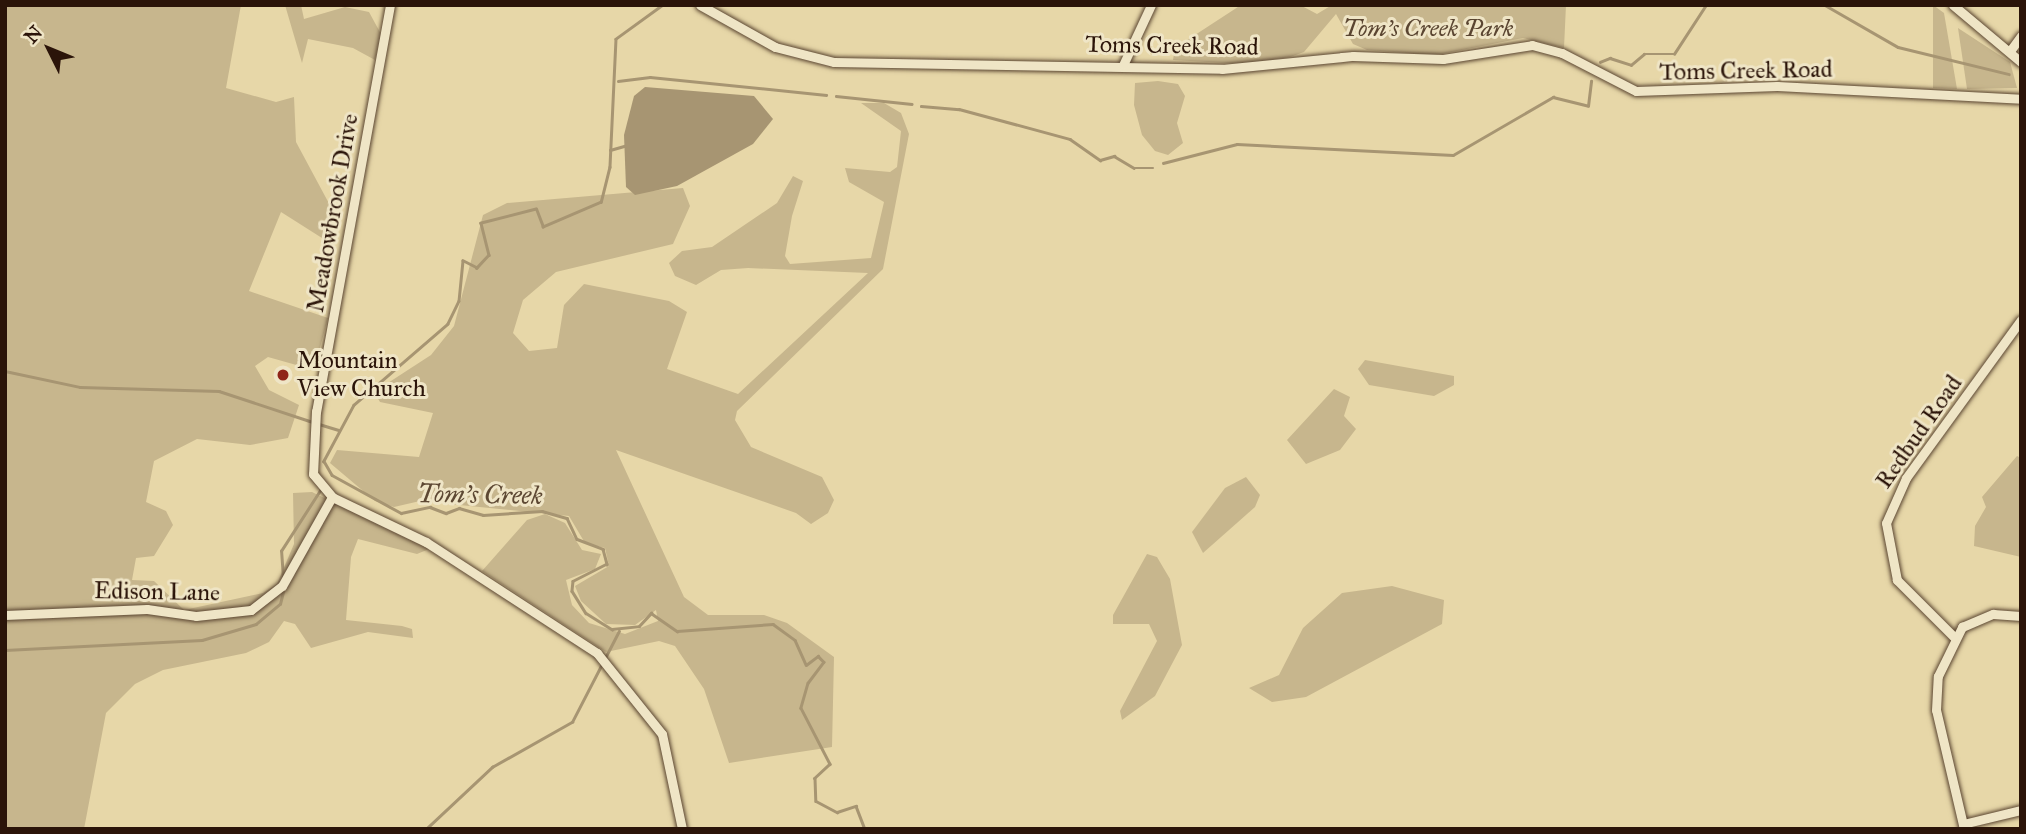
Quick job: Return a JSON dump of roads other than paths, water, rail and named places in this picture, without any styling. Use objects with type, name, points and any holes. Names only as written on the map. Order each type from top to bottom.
[{"type":"street","name":"Meadowbrook Drive","points":[[332,497],[310,463],[316,411],[390,5]]},
{"type":"street","name":"Toms Creek Road","points":[[700,5],[775,47],[820,61],[1235,69],[1353,56],[1432,60],[1532,45],[1562,52],[1636,91],[1777,86],[2021,99]]},
{"type":"street","points":[[1123,65],[1151,5]]},
{"type":"street","points":[[1953,5],[2021,62]]},
{"type":"street","points":[[2010,51],[2021,36]]},
{"type":"street","name":"Redbud Road","points":[[1954,637],[1897,580],[1886,523],[1906,478],[2021,320]]},
{"type":"street","name":"Edison Lane","points":[[5,615],[147,609],[196,616],[251,610],[282,586],[332,497]]},
{"type":"street","points":[[332,497],[426,542],[597,653],[662,734],[682,829]]},
{"type":"street","points":[[2021,616],[1993,614],[1954,637],[1938,676],[1936,710],[1964,827],[2021,810]]},
{"type":"waterway","name":"Tom's Creek","points":[[663,5],[616,39],[610,167],[601,202],[543,227],[536,209],[481,223],[489,255],[477,268],[463,261],[459,301],[448,324],[354,405],[324,461],[332,475],[401,513],[430,507],[446,513],[459,508],[483,515],[542,511],[567,518],[577,539],[603,549],[607,564],[573,581],[572,591],[586,613],[612,629],[639,626],[651,613],[677,631],[773,624],[795,640],[806,665],[818,656],[824,662],[808,683],[801,708],[830,764],[815,778],[816,801],[837,812],[856,806],[865,829]]},
{"type":"waterway","points":[[1600,62],[1610,58],[1631,65],[1644,54],[1674,54],[1706,5]]},
{"type":"waterway","points":[[1825,5],[1898,47],[2009,74]]},
{"type":"waterway","points":[[618,81],[650,77],[826,95]]},
{"type":"waterway","points":[[1163,163],[1237,144],[1453,155],[1553,97],[1588,106],[1591,81]]},
{"type":"waterway","points":[[836,96],[912,104]]},
{"type":"waterway","points":[[921,106],[959,109],[1070,139],[1100,160],[1114,156],[1134,168],[1153,168]]},
{"type":"waterway","points":[[610,150],[624,146]]},
{"type":"waterway","points":[[5,371],[80,387],[219,391],[313,422]]},
{"type":"waterway","points":[[319,424],[339,430]]},
{"type":"waterway","points":[[283,578],[281,551],[321,489]]},
{"type":"waterway","points":[[5,650],[202,640],[256,624],[280,604],[284,588]]},
{"type":"waterway","points":[[426,829],[492,767],[572,722],[619,631]]},
{"type":"place","name":"Mountain View Church","points":[[283,375]]},
{"type":"park label","name":"Tom's Creek Park","points":[[1428,29]]}]
